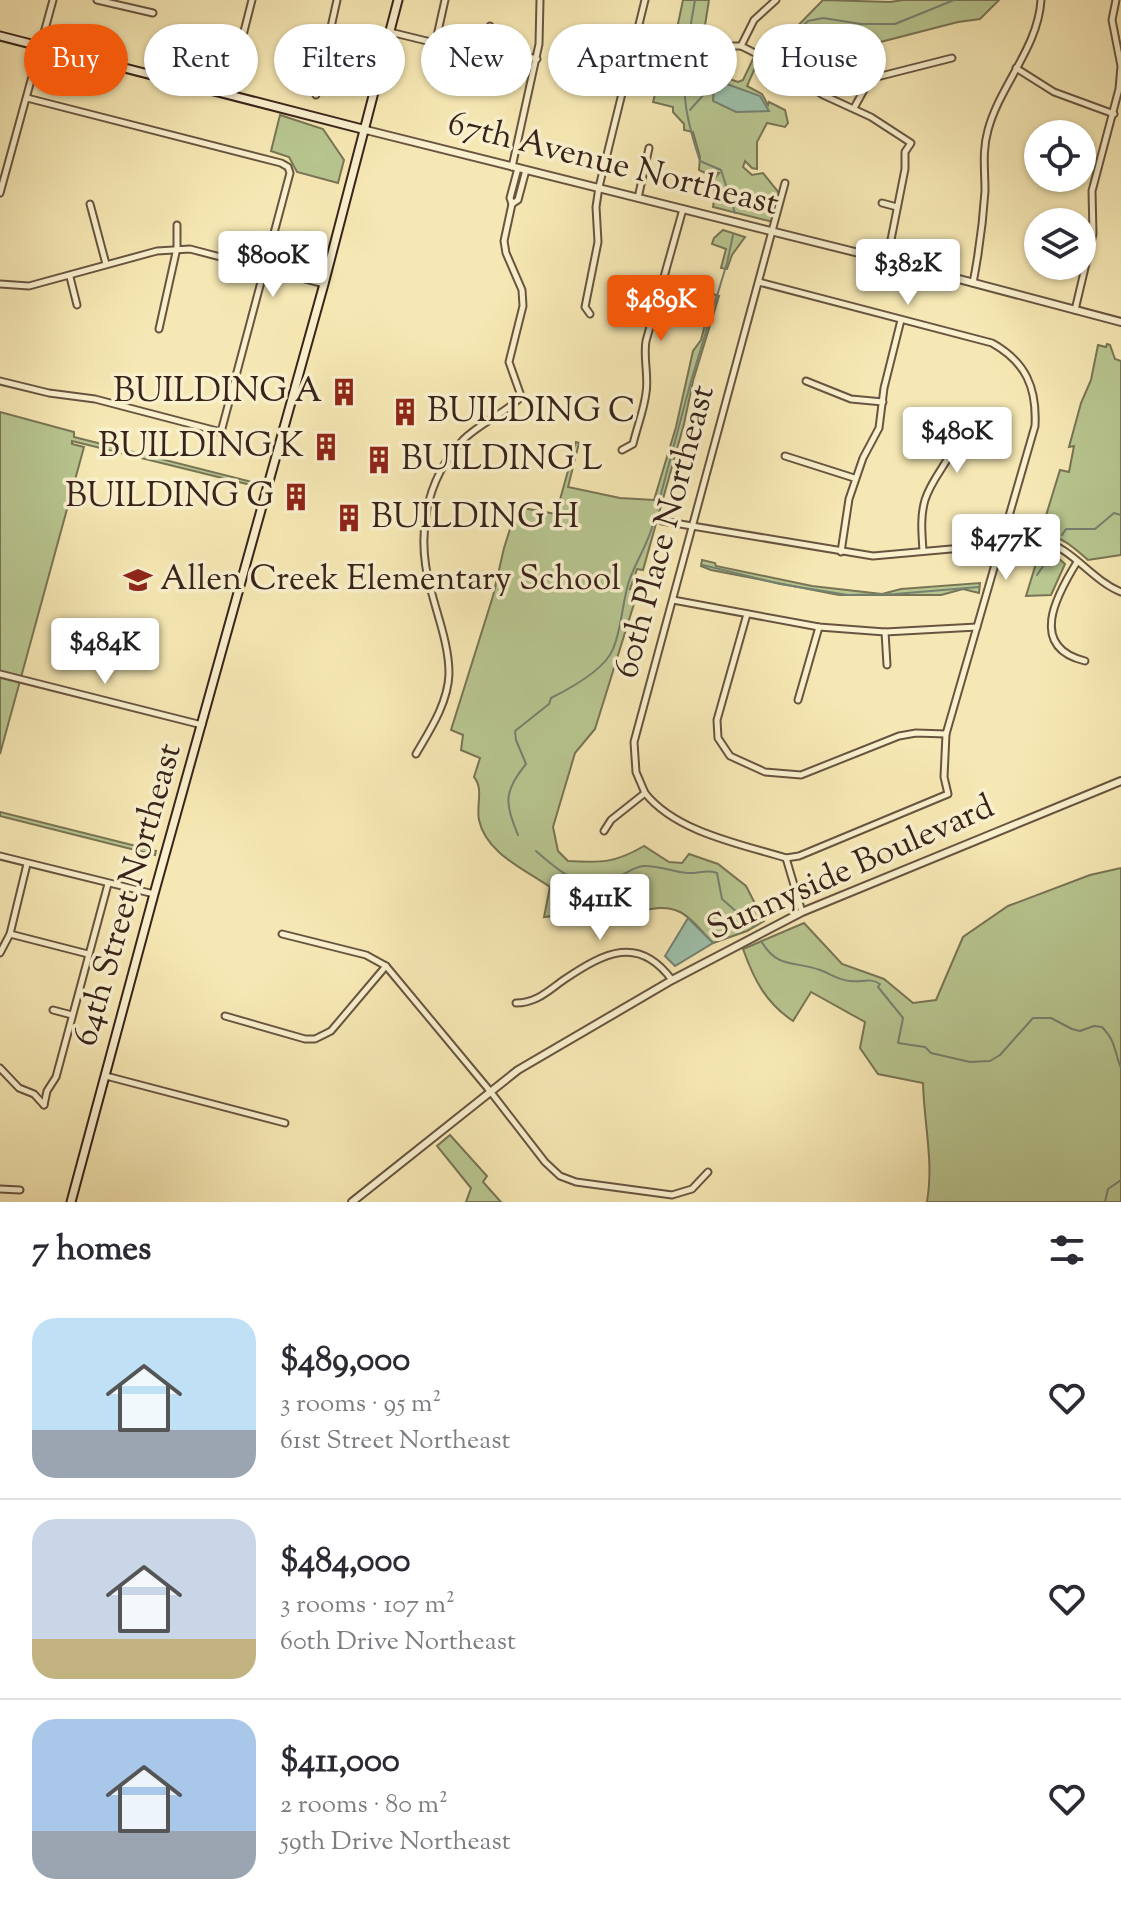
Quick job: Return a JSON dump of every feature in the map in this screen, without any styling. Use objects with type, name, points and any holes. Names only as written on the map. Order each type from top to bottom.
[{"type":"main road","name":"64th Street Northeast","points":[[392,24],[398,0]]},
{"type":"main road","name":"67th Avenue Northeast","points":[[0,36],[24,42]]},
{"type":"main road","name":"67th Avenue Northeast","points":[[236,96],[366,130]]},
{"type":"main road","name":"64th Street Northeast","points":[[71,1202],[374,96]]},
{"type":"street","points":[[47,24],[53,0]]},
{"type":"street","points":[[97,0],[153,13]]},
{"type":"street","points":[[246,24],[252,0]]},
{"type":"street","points":[[332,24],[337,0]]},
{"type":"street","points":[[439,24],[445,0]]},
{"type":"street","points":[[416,754],[444,700],[449,673],[447,652],[425,567],[424,533],[428,505],[442,471],[464,440],[512,406],[520,393],[509,362],[523,306],[522,290],[504,241],[537,59],[540,0]]},
{"type":"street","points":[[639,24],[645,0]]},
{"type":"street","points":[[741,46],[754,20],[776,0]]},
{"type":"street","points":[[973,283],[984,214],[984,148],[994,112],[1038,22],[1041,0]]},
{"type":"street","points":[[1075,310],[1093,234],[1094,182],[1114,114],[1121,66],[1113,28],[1116,0]]},
{"type":"street","points":[[737,46],[769,60],[823,95],[854,108],[911,143],[905,152],[905,169],[887,260]]},
{"type":"street","points":[[532,58],[537,59]]},
{"type":"street","points":[[854,108],[865,88],[877,77],[952,58]]},
{"type":"street","points":[[1016,68],[1054,92],[1114,114]]},
{"type":"street","points":[[590,314],[585,307],[598,242],[596,207],[622,96]]},
{"type":"street","points":[[0,193],[27,98],[281,163],[288,167],[290,173],[221,432],[95,399],[49,393],[0,381]]},
{"type":"street","name":"67th Avenue Northeast","points":[[366,130],[887,260],[1121,322]]},
{"type":"street","points":[[638,198],[649,148]]},
{"type":"street","points":[[512,204],[518,200],[526,170]]},
{"type":"street","name":"60th Place Northeast","points":[[645,793],[636,772],[634,742],[785,183]]},
{"type":"street","points":[[882,203],[897,207]]},
{"type":"street","points":[[90,204],[106,264]]},
{"type":"street","points":[[622,450],[633,444],[647,391],[646,341],[683,209]]},
{"type":"street","points":[[159,329],[177,248],[177,225]]},
{"type":"street","points":[[0,284],[29,286],[177,248],[324,284]]},
{"type":"street","points":[[70,277],[77,305]]},
{"type":"street","points":[[604,831],[611,820],[645,793],[657,808],[683,824],[786,858],[799,856],[948,794],[944,777],[946,734],[1035,426],[1034,392],[1029,376],[1010,354],[992,343],[759,282]]},
{"type":"street","points":[[841,552],[854,478],[879,428],[901,320]]},
{"type":"street","points":[[806,381],[851,399],[883,402]]},
{"type":"street","points":[[923,551],[921,527],[925,499],[955,444],[960,419],[955,413]]},
{"type":"street","points":[[785,456],[854,478]]},
{"type":"street","points":[[662,521],[873,556],[1049,542],[1107,586],[1121,592]]},
{"type":"street","points":[[1077,562],[1056,604],[1051,630],[1059,648],[1066,655],[1085,661]]},
{"type":"street","points":[[673,600],[819,627],[885,632],[977,627]]},
{"type":"street","points":[[747,614],[719,706],[716,731],[722,746],[740,762],[765,772],[789,775],[816,769],[899,736],[946,734]]},
{"type":"street","points":[[798,700],[819,627]]},
{"type":"street","points":[[885,632],[887,665]]},
{"type":"street","points":[[0,674],[203,726]]},
{"type":"street","name":"Sunnyside Boulevard","points":[[352,1202],[490,1091],[547,1052],[672,980],[802,912],[1121,781]]},
{"type":"street","points":[[0,856],[154,894]]},
{"type":"street","points":[[786,858],[802,912]]},
{"type":"street","points":[[0,953],[10,934],[27,864]]},
{"type":"street","points":[[0,1068],[19,1088],[34,1094],[44,1105],[47,1091],[56,1077],[108,884]]},
{"type":"street","points":[[10,934],[88,954]]},
{"type":"street","points":[[282,934],[366,955],[386,966],[545,1162],[560,1176],[576,1182],[672,1195],[687,1191],[708,1172]]},
{"type":"street","points":[[516,1003],[535,1001],[567,977],[603,956],[615,953],[652,958],[672,980]]},
{"type":"street","points":[[225,1016],[305,1039],[323,1037],[386,966]]},
{"type":"street","points":[[53,1010],[72,1015]]},
{"type":"street","points":[[106,1076],[285,1123]]},
{"type":"street","points":[[0,1189],[20,1190]]},
{"type":"green space","points":[[683,0],[709,0],[705,24],[678,24]]},
{"type":"green space","points":[[823,0],[999,0],[980,19],[886,41],[886,24],[799,24]]},
{"type":"green space","points":[[753,59],[753,72],[747,86],[753,89],[753,96],[763,96],[768,105],[769,102],[785,110],[788,123],[785,127],[767,123],[757,142],[757,169],[745,161],[743,167],[752,175],[763,173],[780,194],[777,223],[713,207],[713,180],[719,173],[699,170],[700,157],[693,132],[684,130],[684,124],[673,112],[673,107],[653,102],[655,96],[737,96],[737,82],[743,80]]},
{"type":"green space","points":[[280,115],[323,129],[344,160],[338,183],[297,172],[289,157],[271,151]]},
{"type":"green space","points":[[723,230],[745,237],[732,255],[727,269],[721,268],[726,249],[712,244]]},
{"type":"green space","points":[[713,294],[719,296],[643,570],[637,569],[630,589],[638,591],[595,729],[575,753],[553,827],[558,851],[568,861],[608,861],[644,846],[669,862],[682,863],[689,854],[718,864],[746,886],[764,921],[747,931],[713,943],[689,918],[671,909],[627,913],[611,910],[544,917],[550,887],[507,859],[489,842],[479,820],[479,787],[474,777],[480,758],[461,750],[463,735],[451,730],[517,507],[556,514],[576,442],[579,443],[568,487],[620,498],[654,500],[676,427],[693,351],[701,340]]},
{"type":"green space","points":[[1107,344],[1115,359],[1121,361],[1121,555],[1088,560],[1060,539],[1040,535],[1060,470],[1069,472],[1074,446],[1069,447],[1091,380],[1098,345],[1106,347]]},
{"type":"green space","points":[[0,412],[74,432],[74,437],[256,483],[255,486],[72,441],[72,444],[84,447],[0,754]]},
{"type":"green space","points":[[1042,544],[1065,564],[1051,595],[1026,596]]},
{"type":"green space","points":[[702,560],[716,566],[812,586],[882,594],[901,589],[980,583],[979,593],[963,589],[941,595],[839,595],[711,570],[701,566]]},
{"type":"green space","points":[[0,812],[156,851],[155,855],[0,816]]},
{"type":"green space","points":[[1121,868],[1121,1202],[927,1202],[929,1158],[923,1083],[878,1074],[860,1048],[865,1022],[811,992],[793,1021],[775,1007],[762,990],[743,949],[804,923],[842,964],[884,979],[913,1003],[936,1000],[963,937],[1008,906],[1090,875]]},
{"type":"green space","points":[[450,1135],[487,1176],[483,1182],[501,1202],[466,1202],[471,1188],[437,1146]]},
{"type":"shaded area","points":[[737,88],[760,96],[769,111],[736,112],[713,101],[713,96],[737,96]]},
{"type":"shaded area","points":[[688,918],[713,943],[675,966],[665,956]]},
{"type":"waterway","points":[[691,24],[695,0]]},
{"type":"waterway","points":[[886,24],[895,24],[954,0]]},
{"type":"waterway","points":[[805,24],[823,18],[861,24]]},
{"type":"waterway","points":[[685,96],[700,161],[721,170],[735,213]]},
{"type":"waterway","points":[[690,110],[702,96]]},
{"type":"waterway","points":[[657,509],[733,235]]},
{"type":"waterway","points":[[1062,535],[1066,529],[1095,529],[1114,513],[1121,515]]},
{"type":"waterway","points":[[518,835],[508,798],[513,782],[526,764],[515,731],[549,704],[551,698],[586,677],[609,656],[618,633],[629,581],[653,524]]},
{"type":"waterway","points":[[1037,575],[1052,553]]},
{"type":"waterway","points":[[703,565],[780,584],[848,595],[979,587]]},
{"type":"waterway","points":[[536,851],[563,873],[591,883],[614,879],[643,866],[687,873],[717,873],[722,899],[754,927]]},
{"type":"waterway","points":[[761,941],[774,956],[787,963],[810,967],[846,980],[880,984],[878,987],[903,1018],[898,1043],[925,1047],[931,1053],[970,1062],[990,1061],[1000,1055],[1033,1018],[1051,1018],[1080,1031],[1094,1026],[1102,1027],[1112,1042],[1121,1068]]},
{"type":"waterway","points":[[1105,1202],[1108,1189],[1121,1180]]},
{"type":"place","name":"BUILDING A","points":[[344,392]]},
{"type":"place","name":"BUILDING C","points":[[405,412]]},
{"type":"place","name":"BUILDING K","points":[[326,447]]},
{"type":"place","name":"BUILDING L","points":[[379,460]]},
{"type":"place","name":"BUILDING G","points":[[296,497]]},
{"type":"place","name":"BUILDING H","points":[[349,518]]},
{"type":"place","name":"Allen Creek Elementary School","points":[[138,580]]}]
